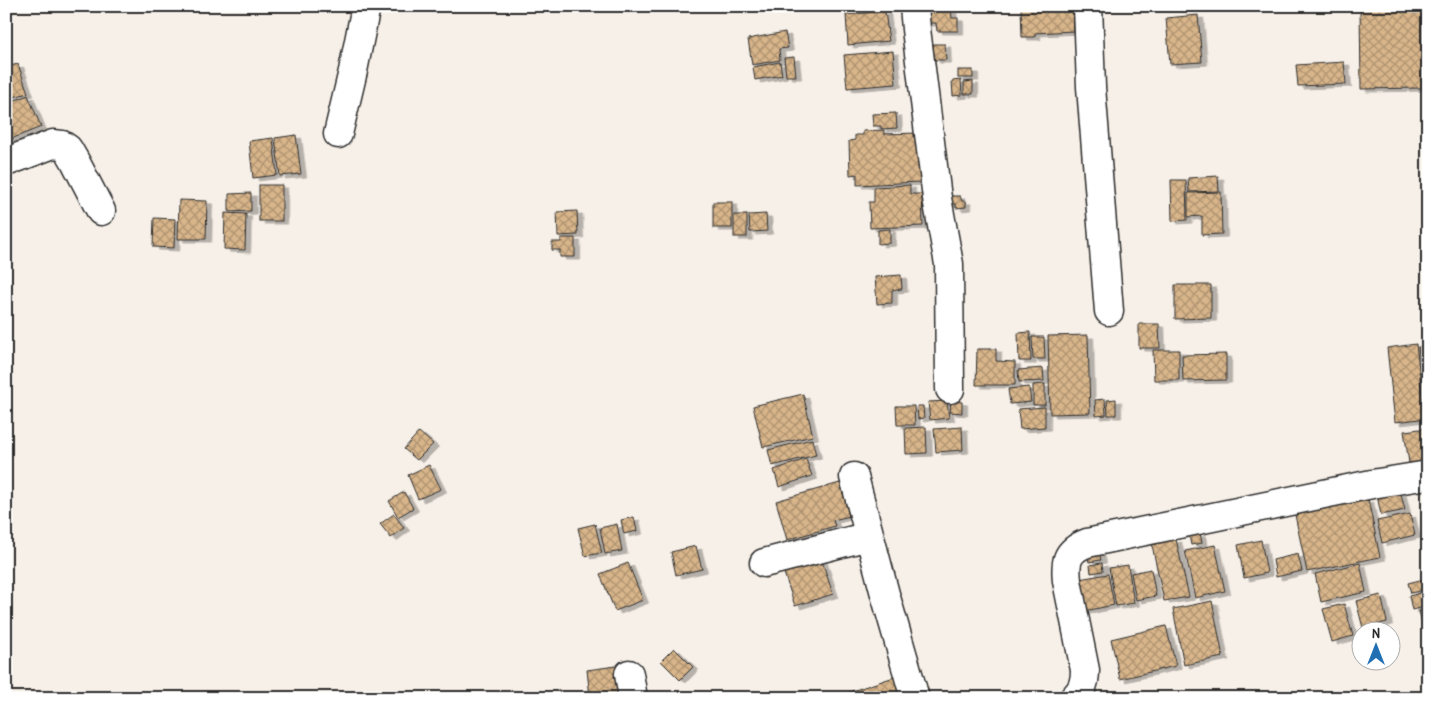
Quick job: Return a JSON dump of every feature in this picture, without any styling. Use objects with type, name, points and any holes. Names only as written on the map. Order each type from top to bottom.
[{"type":"street","points":[[338,134],[366,6]]},
{"type":"street","points":[[914,6],[936,198],[949,264],[950,389]]},
{"type":"street","points":[[1088,6],[1091,88],[1109,311]]},
{"type":"street","points":[[6,162],[53,144],[62,145],[68,149],[101,211]]},
{"type":"street","points":[[1074,698],[1082,689],[1085,680],[1085,670],[1067,581],[1066,567],[1068,558],[1078,547],[1087,543],[1372,484],[1428,475]]},
{"type":"street","points":[[854,477],[915,698]]},
{"type":"street","points":[[764,562],[870,536]]},
{"type":"building","points":[[1021,6],[1072,6],[1074,31],[1035,33],[1035,37],[1022,37]]},
{"type":"building","points":[[1360,6],[1422,6],[1422,88],[1361,89]]},
{"type":"building","points":[[924,10],[951,10],[952,18],[958,18],[958,31],[937,31],[936,23],[924,23]]},
{"type":"building","points":[[885,11],[889,41],[848,45],[846,15]]},
{"type":"building","points":[[1198,15],[1202,62],[1170,64],[1166,18]]},
{"type":"building","points":[[785,32],[788,48],[779,49],[780,60],[752,65],[748,39]]},
{"type":"building","points":[[933,44],[945,44],[946,60],[934,60]]},
{"type":"building","points":[[893,51],[896,84],[847,88],[844,55]]},
{"type":"building","points":[[794,57],[796,76],[786,76],[784,58]]},
{"type":"building","points":[[780,62],[782,75],[755,80],[753,67]]},
{"type":"building","points":[[1344,62],[1346,84],[1298,86],[1296,65]]},
{"type":"building","points":[[18,64],[28,93],[6,99],[6,67]]},
{"type":"building","points":[[958,70],[973,70],[973,78],[958,78]]},
{"type":"building","points":[[961,80],[962,95],[953,96],[952,81]]},
{"type":"building","points":[[973,81],[973,94],[964,94],[964,82]]},
{"type":"building","points":[[28,95],[41,127],[6,141],[6,104]]},
{"type":"building","points":[[896,113],[897,128],[881,129],[881,126],[873,126],[872,114]]},
{"type":"building","points":[[884,130],[884,134],[918,133],[920,182],[857,185],[857,174],[850,175],[849,141],[855,140],[855,135],[863,135],[863,131]]},
{"type":"building","points":[[296,135],[301,174],[280,176],[275,138]]},
{"type":"building","points":[[273,138],[277,175],[253,178],[249,141]]},
{"type":"building","points":[[1218,176],[1219,191],[1189,192],[1188,178]]},
{"type":"building","points":[[1171,180],[1186,180],[1187,220],[1172,221]]},
{"type":"building","points":[[259,185],[282,185],[282,221],[259,221]]},
{"type":"building","points":[[910,185],[910,194],[922,194],[923,226],[870,228],[869,202],[874,202],[874,187]]},
{"type":"building","points":[[1221,192],[1222,234],[1202,235],[1202,216],[1188,217],[1188,193]]},
{"type":"building","points":[[251,193],[251,211],[229,212],[229,194]]},
{"type":"building","points":[[944,196],[960,196],[962,201],[966,201],[966,207],[956,208],[956,204],[944,204]]},
{"type":"building","points":[[179,200],[207,201],[206,239],[178,239]]},
{"type":"building","points":[[713,202],[732,202],[732,228],[713,228]]},
{"type":"building","points":[[577,211],[578,235],[558,236],[557,212]]},
{"type":"building","points":[[225,213],[246,214],[245,250],[224,249]]},
{"type":"building","points":[[766,214],[767,231],[750,232],[749,215]]},
{"type":"building","points":[[734,215],[747,215],[747,237],[734,237]]},
{"type":"building","points":[[154,218],[175,219],[174,248],[153,247]]},
{"type":"building","points":[[890,229],[890,243],[878,244],[878,230]]},
{"type":"building","points":[[561,238],[575,238],[575,257],[560,257],[560,250],[552,250],[552,242],[561,242]]},
{"type":"building","points":[[901,275],[902,289],[892,290],[892,303],[877,304],[875,277]]},
{"type":"building","points":[[1175,285],[1211,285],[1211,318],[1175,319]]},
{"type":"building","points":[[1139,324],[1159,324],[1160,348],[1139,348]]},
{"type":"building","points":[[1030,332],[1031,361],[1019,361],[1018,333]]},
{"type":"building","points":[[1088,335],[1090,413],[1050,414],[1048,336]]},
{"type":"building","points":[[1032,337],[1044,337],[1045,359],[1033,359]]},
{"type":"building","points":[[1416,344],[1423,402],[1428,401],[1428,418],[1395,422],[1387,348]]},
{"type":"building","points":[[1428,346],[1428,399],[1425,399],[1418,347]]},
{"type":"building","points":[[977,349],[996,349],[996,361],[1015,362],[1015,385],[976,385]]},
{"type":"building","points":[[1153,350],[1179,350],[1179,380],[1154,380]]},
{"type":"building","points":[[1226,354],[1226,380],[1183,381],[1182,355]]},
{"type":"building","points":[[1043,368],[1044,381],[1019,382],[1018,370]]},
{"type":"building","points":[[1045,384],[1045,405],[1033,405],[1033,385]]},
{"type":"building","points":[[1029,387],[1031,402],[1010,404],[1008,389]]},
{"type":"building","points":[[803,394],[813,436],[763,447],[753,406]]},
{"type":"building","points":[[1105,399],[1106,415],[1096,416],[1095,400]]},
{"type":"building","points":[[1116,399],[1116,415],[1108,415],[1107,400]]},
{"type":"building","points":[[947,401],[949,418],[930,420],[928,402]]},
{"type":"building","points":[[951,401],[962,402],[962,413],[950,412]]},
{"type":"building","points":[[896,406],[914,406],[915,425],[897,425]]},
{"type":"building","points":[[917,406],[923,406],[924,418],[918,419]]},
{"type":"building","points":[[1045,407],[1045,427],[1020,429],[1018,409]]},
{"type":"building","points":[[926,427],[927,453],[906,454],[905,428]]},
{"type":"building","points":[[962,427],[963,450],[936,452],[934,429]]},
{"type":"building","points":[[1428,428],[1428,461],[1409,463],[1404,431]]},
{"type":"building","points":[[419,432],[433,444],[417,460],[404,449]]},
{"type":"building","points":[[812,439],[816,455],[772,466],[768,450]]},
{"type":"building","points":[[806,459],[812,476],[779,487],[774,470]]},
{"type":"building","points":[[429,465],[441,489],[418,499],[408,475]]},
{"type":"building","points":[[840,483],[850,516],[833,520],[835,526],[787,540],[776,501]]},
{"type":"building","points":[[1400,490],[1405,510],[1381,515],[1377,495]]},
{"type":"building","points":[[404,492],[413,508],[398,517],[389,501]]},
{"type":"building","points":[[1368,499],[1380,557],[1307,572],[1295,515]]},
{"type":"building","points":[[394,514],[404,528],[391,538],[380,524]]},
{"type":"building","points":[[1410,514],[1415,535],[1382,543],[1377,521]]},
{"type":"building","points":[[634,517],[637,531],[624,534],[621,520]]},
{"type":"building","points":[[595,524],[602,553],[585,556],[578,528]]},
{"type":"building","points":[[617,524],[622,551],[605,554],[600,528]]},
{"type":"building","points":[[1200,533],[1202,543],[1191,545],[1189,535]]},
{"type":"building","points":[[1176,539],[1189,597],[1164,601],[1152,545]]},
{"type":"building","points":[[1261,540],[1267,573],[1244,578],[1238,545]]},
{"type":"building","points":[[1215,545],[1225,591],[1195,598],[1185,551]]},
{"type":"building","points":[[696,546],[702,569],[676,575],[671,552]]},
{"type":"building","points":[[1099,551],[1101,560],[1089,562],[1087,554]]},
{"type":"building","points":[[1298,554],[1302,571],[1276,577],[1273,560]]},
{"type":"building","points":[[820,555],[833,594],[795,606],[782,567]]},
{"type":"building","points":[[628,563],[643,600],[615,611],[600,574]]},
{"type":"building","points":[[1102,563],[1103,571],[1091,573],[1090,565]]},
{"type":"building","points":[[1360,563],[1366,592],[1321,602],[1315,574]]},
{"type":"building","points":[[1128,565],[1134,603],[1116,606],[1109,568]]},
{"type":"building","points":[[1151,569],[1156,596],[1136,600],[1131,573]]},
{"type":"building","points":[[1108,574],[1114,605],[1085,611],[1079,579]]},
{"type":"building","points":[[1428,578],[1428,589],[1411,593],[1408,583]]},
{"type":"building","points":[[1428,591],[1428,606],[1412,610],[1409,596]]},
{"type":"building","points":[[1381,595],[1387,622],[1361,622],[1356,601]]},
{"type":"building","points":[[1212,601],[1223,657],[1184,665],[1173,609]]},
{"type":"building","points":[[1344,604],[1352,636],[1332,642],[1323,609]]},
{"type":"building","points":[[1428,609],[1428,626],[1423,627],[1419,611]]},
{"type":"building","points":[[1166,626],[1176,666],[1120,679],[1111,639]]},
{"type":"building","points":[[674,648],[693,667],[680,680],[661,661]]},
{"type":"building","points":[[623,665],[627,692],[590,697],[587,670]]},
{"type":"building","points":[[897,676],[904,698],[851,698],[849,692]]}]
